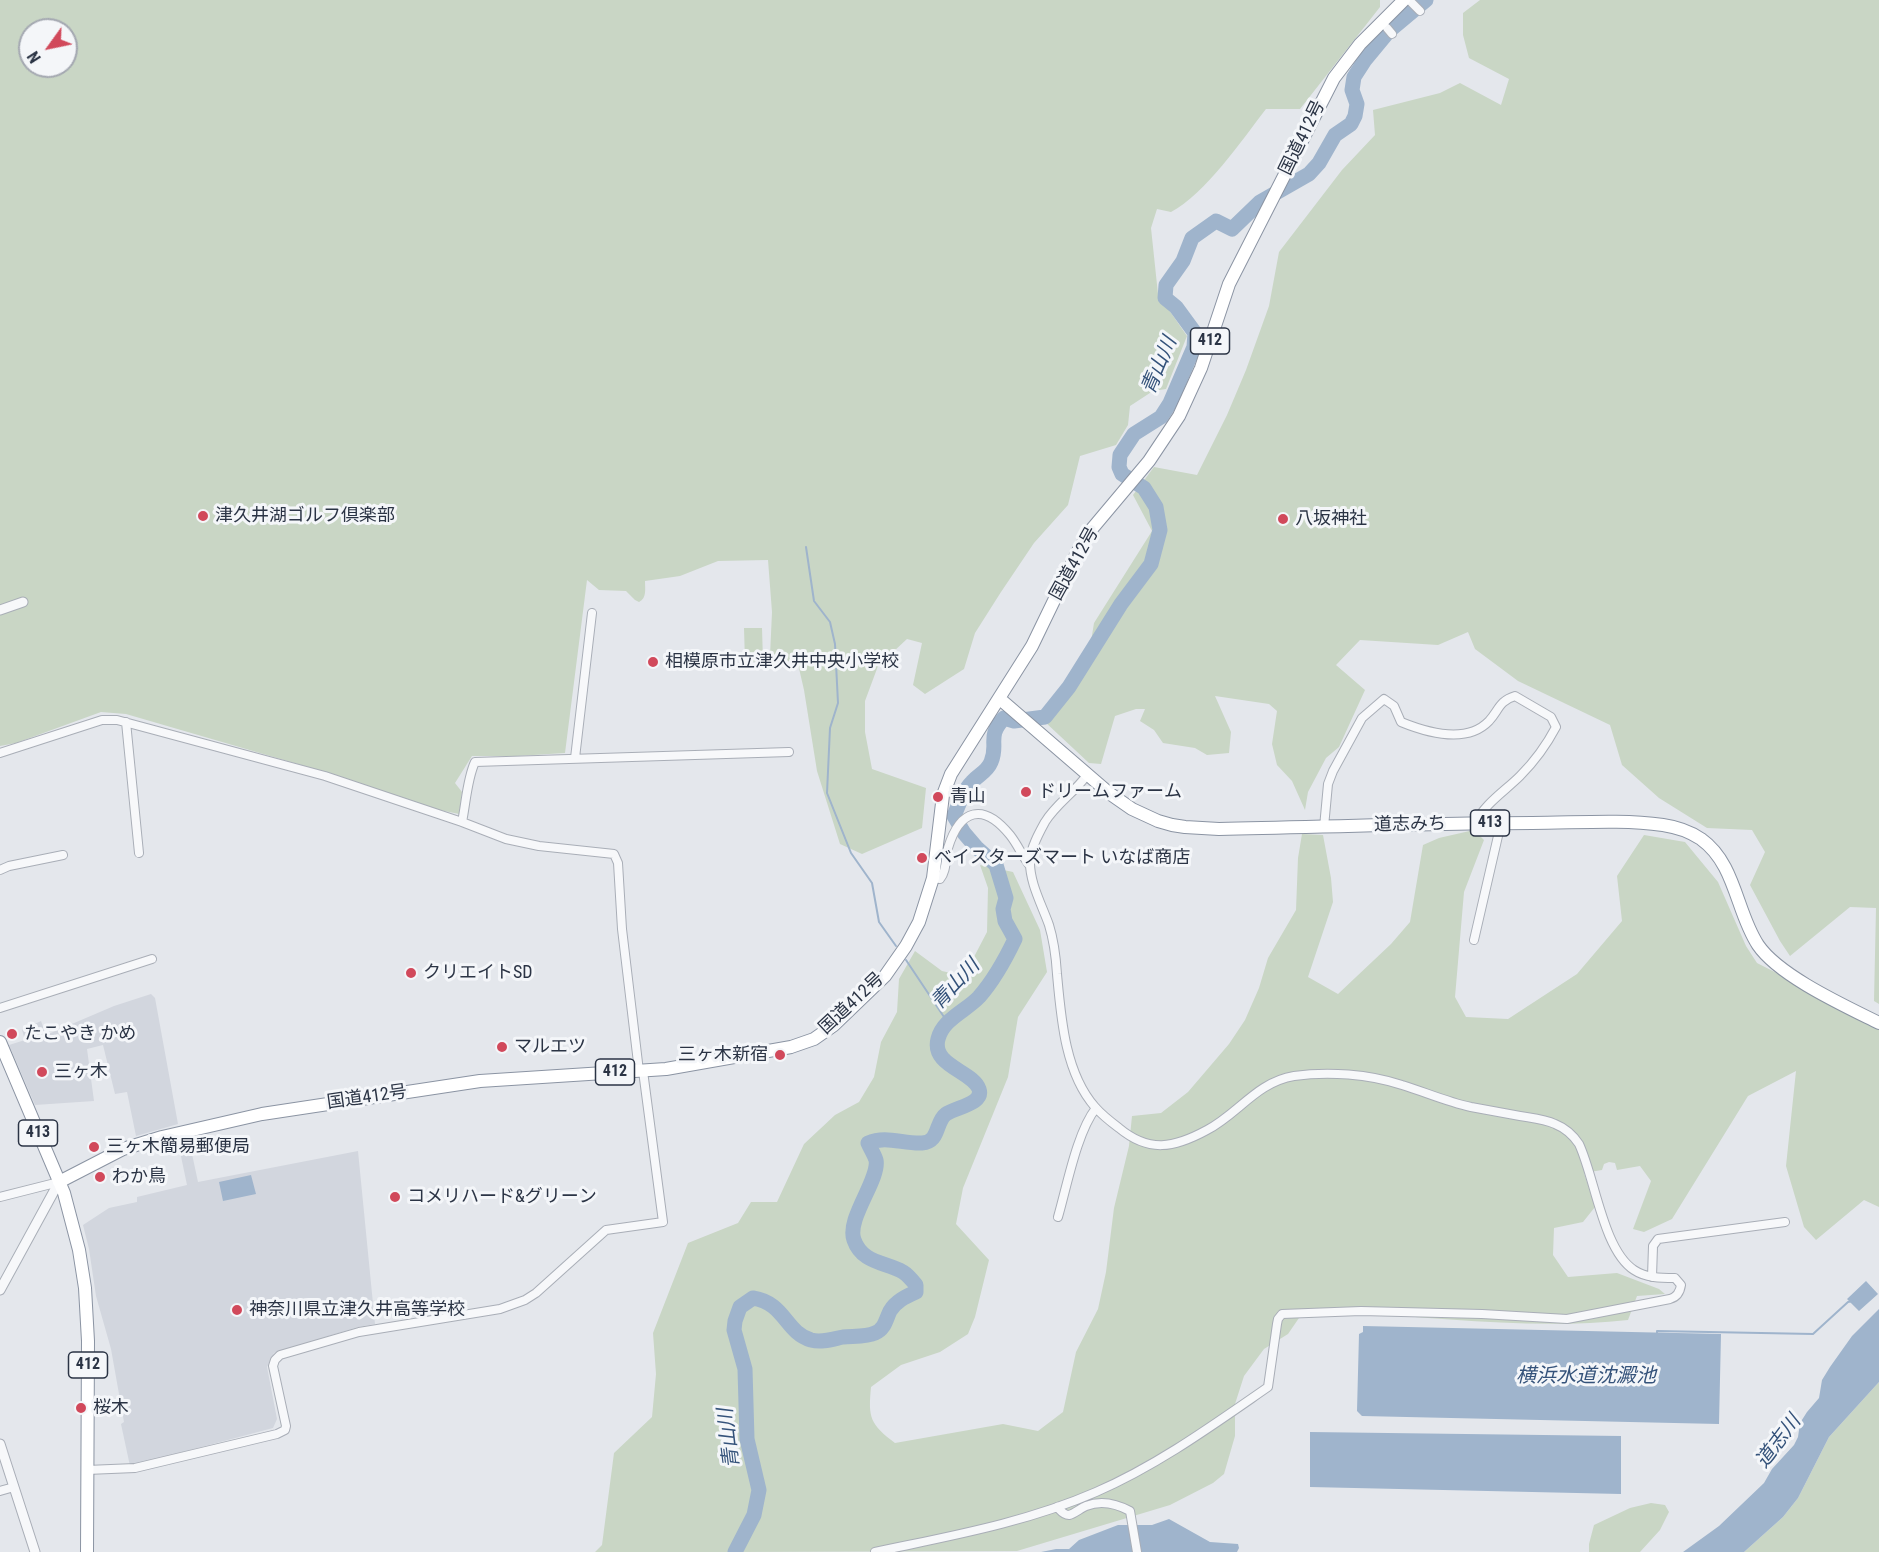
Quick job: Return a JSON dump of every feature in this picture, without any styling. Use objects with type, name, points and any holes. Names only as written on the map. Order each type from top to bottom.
[{"type":"highway","name":"国道412号","points":[[59,1182],[123,1149],[162,1137],[262,1114],[480,1081],[666,1069],[791,1047],[814,1039],[834,1025],[885,976],[919,922],[933,878],[943,795],[951,774],[967,745],[1000,699],[1032,646],[1077,553],[1091,530],[1155,453],[1179,416],[1202,368],[1229,284],[1334,78],[1360,44],[1408,0]]},
{"type":"highway","name":"道志みち","points":[[1000,699],[1109,794],[1132,809],[1172,825],[1202,828],[1501,823],[1638,824],[1661,825],[1690,832],[1703,840],[1722,862],[1731,879],[1752,935],[1765,954],[1792,976],[1879,1023]]},
{"type":"highway","name":"413","points":[[0,1042],[59,1182]]},
{"type":"highway","name":"412","points":[[59,1182],[68,1204],[85,1288],[88,1341],[87,1552]]},
{"type":"street","points":[[1408,0],[1420,11]]},
{"type":"street","points":[[0,610],[23,602]]},
{"type":"street","points":[[575,758],[592,613]]},
{"type":"street","points":[[1324,827],[1328,784],[1333,771],[1362,718],[1384,699],[1394,706],[1401,722],[1456,735],[1471,733],[1479,729],[1489,721],[1505,699],[1515,696],[1551,717],[1556,727],[1522,774],[1479,814],[1475,824]]},
{"type":"street","points":[[0,753],[102,720],[126,722],[325,776],[506,839],[539,846],[614,854],[618,863],[622,928],[663,1222],[606,1230],[536,1293],[500,1310],[359,1332],[280,1354],[274,1360],[273,1366],[286,1426],[285,1430],[277,1434],[135,1468],[87,1470]]},
{"type":"street","points":[[126,722],[139,853]]},
{"type":"street","points":[[462,822],[470,773],[475,762],[789,752]]},
{"type":"street","points":[[876,1552],[991,1528],[1057,1507],[1098,1491],[1162,1456],[1209,1428],[1268,1387],[1277,1324],[1282,1314],[1361,1311],[1567,1319],[1670,1299],[1677,1296],[1681,1285],[1675,1278],[1652,1277],[1636,1271],[1617,1252],[1579,1144],[1569,1133],[1548,1121],[1458,1104],[1401,1085],[1348,1075],[1296,1076],[1280,1079],[1260,1088],[1218,1124],[1174,1144],[1158,1146],[1134,1139],[1096,1108],[1080,1085],[1073,1065],[1060,1009],[1052,938],[1030,866],[1032,853],[1045,822],[1087,775]]},
{"type":"street","points":[[933,878],[940,879],[943,874],[952,839],[961,821],[974,813],[991,819],[1007,832],[1030,866]]},
{"type":"street","points":[[1474,940],[1501,823]]},
{"type":"street","points":[[0,870],[9,866],[63,855]]},
{"type":"street","points":[[0,1008],[152,959]]},
{"type":"street","points":[[1058,1217],[1088,1121],[1096,1108]]},
{"type":"street","points":[[0,1197],[59,1182]]},
{"type":"street","points":[[0,1290],[59,1182]]},
{"type":"street","points":[[1652,1277],[1653,1246],[1658,1239],[1785,1222]]},
{"type":"street","points":[[0,1444],[35,1552]]},
{"type":"street","points":[[0,1491],[14,1487]]},
{"type":"street","points":[[1057,1507],[1070,1515],[1091,1505],[1108,1504],[1130,1511],[1137,1552]]},
{"type":"shaded area","points":[[151,994],[155,998],[178,1124],[136,1136],[127,1092],[115,1094],[103,1045],[87,1049],[94,1101],[35,1105],[9,1045],[25,1040],[22,1030],[41,1021],[46,1035],[114,1006]]},
{"type":"shaded area","name":"神奈川県立津久井高等学校","points":[[189,1140],[198,1182],[358,1151],[375,1324],[358,1327],[274,1353],[267,1367],[277,1419],[273,1428],[130,1466],[121,1424],[124,1422],[111,1349],[96,1296],[83,1225],[109,1208],[137,1202],[137,1197],[187,1185],[178,1142]]},
{"type":"green space","points":[[0,0],[1380,0],[1380,7],[1300,109],[1266,109],[1197,193],[1171,212],[1157,209],[1151,228],[1158,294],[1187,336],[1166,389],[1153,391],[1130,406],[1128,425],[1116,445],[1080,456],[1068,505],[1034,543],[975,633],[964,669],[925,694],[913,685],[922,643],[907,639],[878,666],[865,701],[865,732],[872,769],[926,788],[922,828],[862,854],[840,844],[817,771],[798,664],[770,656],[772,612],[768,560],[718,561],[680,576],[645,581],[644,596],[639,602],[626,591],[599,590],[587,580],[565,753],[472,756],[455,783],[462,792],[459,814],[430,808],[325,772],[126,714],[101,712],[16,743],[0,746]]},
{"type":"green space","points":[[1480,0],[1879,0],[1879,1004],[1874,1001],[1876,908],[1850,907],[1790,956],[1750,885],[1765,852],[1752,830],[1707,828],[1659,798],[1622,765],[1610,725],[1518,681],[1475,649],[1468,632],[1438,645],[1360,640],[1336,665],[1365,690],[1339,747],[1326,758],[1308,792],[1305,810],[1292,781],[1277,765],[1272,744],[1277,711],[1269,704],[1215,696],[1231,732],[1229,753],[1207,755],[1195,748],[1163,743],[1154,730],[1140,721],[1145,709],[1136,709],[1115,716],[1101,764],[1089,763],[1045,722],[1087,666],[1094,623],[1152,531],[1133,495],[1154,467],[1197,475],[1227,415],[1246,370],[1269,306],[1279,252],[1342,170],[1375,135],[1373,110],[1440,93],[1460,83],[1501,105],[1509,79],[1469,58],[1463,35],[1463,13]]},
{"type":"green space","points":[[744,628],[762,628],[763,661],[745,662]]},
{"type":"green space","points":[[1474,830],[1484,840],[1464,892],[1455,997],[1466,1017],[1508,1019],[1577,974],[1622,921],[1617,876],[1644,835],[1685,842],[1718,882],[1746,946],[1757,963],[1879,1025],[1879,1207],[1864,1200],[1816,1240],[1804,1227],[1786,1166],[1796,1071],[1748,1096],[1672,1219],[1644,1232],[1633,1229],[1651,1181],[1640,1166],[1617,1170],[1615,1163],[1609,1162],[1604,1164],[1602,1170],[1584,1173],[1595,1207],[1583,1222],[1554,1228],[1553,1255],[1568,1277],[1617,1273],[1659,1289],[1665,1294],[1637,1296],[1628,1320],[1559,1324],[1524,1323],[1349,1312],[1331,1316],[1299,1318],[1288,1334],[1264,1349],[1244,1376],[1235,1404],[1235,1436],[1224,1474],[1213,1483],[1170,1505],[1017,1551],[736,1552],[731,1545],[730,1552],[595,1552],[602,1545],[614,1453],[652,1417],[656,1374],[653,1333],[688,1243],[738,1223],[751,1202],[777,1202],[804,1144],[835,1115],[859,1102],[874,1077],[881,1042],[897,1012],[899,979],[915,951],[942,971],[964,976],[987,932],[988,888],[980,865],[1013,872],[1040,930],[1047,972],[1018,1017],[1008,1077],[963,1188],[956,1224],[989,1260],[975,1317],[968,1334],[940,1352],[901,1365],[871,1387],[872,1420],[880,1431],[895,1443],[1003,1424],[1038,1431],[1063,1412],[1076,1352],[1098,1309],[1106,1272],[1114,1208],[1129,1146],[1132,1116],[1161,1113],[1188,1092],[1229,1044],[1245,1020],[1259,988],[1268,958],[1296,910],[1298,858],[1302,834],[1323,835],[1333,902],[1308,977],[1338,994],[1391,944],[1410,922],[1423,845],[1439,838]]},
{"type":"green space","points":[[1879,1382],[1879,1552],[1744,1552],[1783,1517],[1798,1498],[1829,1437]]},
{"type":"green space","points":[[1651,1503],[1665,1505],[1669,1512],[1660,1530],[1640,1552],[1589,1552],[1594,1525],[1630,1508]]},
{"type":"water","points":[[251,1175],[256,1194],[223,1201],[219,1182]]},
{"type":"water","points":[[1866,1281],[1878,1294],[1859,1311],[1847,1299]]},
{"type":"water","points":[[1879,1309],[1879,1382],[1829,1437],[1798,1498],[1783,1517],[1744,1552],[1683,1552],[1719,1526],[1764,1483],[1772,1469],[1794,1445],[1800,1423],[1819,1398],[1822,1380],[1830,1367],[1852,1336]]},
{"type":"water","name":"横浜水道沈澱池","points":[[1363,1326],[1721,1334],[1719,1424],[1362,1416],[1357,1411],[1359,1334],[1363,1332]]},
{"type":"water","name":"横浜水道沈澱池","points":[[1310,1432],[1621,1436],[1621,1494],[1310,1487]]},
{"type":"water","points":[[1169,1519],[1210,1542],[1238,1544],[1239,1548],[1237,1552],[1041,1552],[1069,1549],[1079,1540],[1118,1525],[1152,1525]]},
{"type":"waterway","name":"青山川","points":[[735,1552],[754,1515],[759,1490],[747,1439],[745,1369],[734,1330],[740,1307],[753,1298],[764,1301],[779,1311],[802,1336],[815,1341],[823,1341],[868,1335],[878,1331],[895,1305],[916,1292],[916,1285],[907,1275],[868,1258],[854,1240],[853,1231],[858,1210],[876,1168],[876,1160],[868,1143],[881,1140],[928,1142],[935,1135],[946,1114],[973,1102],[979,1094],[975,1083],[941,1056],[938,1039],[945,1026],[979,997],[999,969],[1015,939],[1005,921],[1003,909],[1006,898],[996,865],[976,847],[954,816],[966,789],[991,762],[994,736],[1004,718],[1014,721],[1045,717],[1069,687],[1121,604],[1151,564],[1160,530],[1156,507],[1144,488],[1122,474],[1119,467],[1120,455],[1134,434],[1161,417],[1170,403],[1194,347],[1195,333],[1176,307],[1165,298],[1166,285],[1183,261],[1192,238],[1216,221],[1232,229],[1260,202],[1309,174],[1319,163],[1335,135],[1351,124],[1355,116],[1357,104],[1352,90],[1354,77],[1365,60],[1389,31],[1426,0]]},
{"type":"waterway","points":[[806,547],[814,601],[830,622],[835,644],[838,703],[830,728],[827,793],[851,853],[872,883],[879,922],[896,946]]},
{"type":"waterway","points":[[906,960],[948,1023]]},
{"type":"waterway","points":[[1657,1333],[1657,1331],[1813,1334],[1848,1302],[1853,1301]]},
{"type":"place","name":"津久井湖ゴルフ倶楽部","points":[[203,516]]},
{"type":"place","name":"八坂神社","points":[[1283,519]]},
{"type":"place","name":"相模原市立津久井中央小学校","points":[[653,662]]},
{"type":"place","name":"ドリームファーム","points":[[1026,792]]},
{"type":"place","name":"青山","points":[[938,797]]},
{"type":"place","name":"ベイスターズマート いなば商店","points":[[922,858]]},
{"type":"place","name":"クリエイトSD","points":[[411,973]]},
{"type":"place","name":"たこやき かめ","points":[[12,1034]]},
{"type":"place","name":"マルエツ","points":[[502,1047]]},
{"type":"place","name":"三ヶ木新宿","points":[[780,1055]]},
{"type":"place","name":"三ヶ木","points":[[42,1072]]},
{"type":"place","name":"三ヶ木簡易郵便局","points":[[94,1147]]},
{"type":"place","name":"わか鳥","points":[[100,1177]]},
{"type":"place","name":"コメリハード&グリーン","points":[[395,1197]]},
{"type":"place","name":"神奈川県立津久井高等学校","points":[[237,1310]]},
{"type":"place","name":"桜木","points":[[81,1408]]},
{"type":"water label","name":"道志川","points":[[1779,1442]]}]
